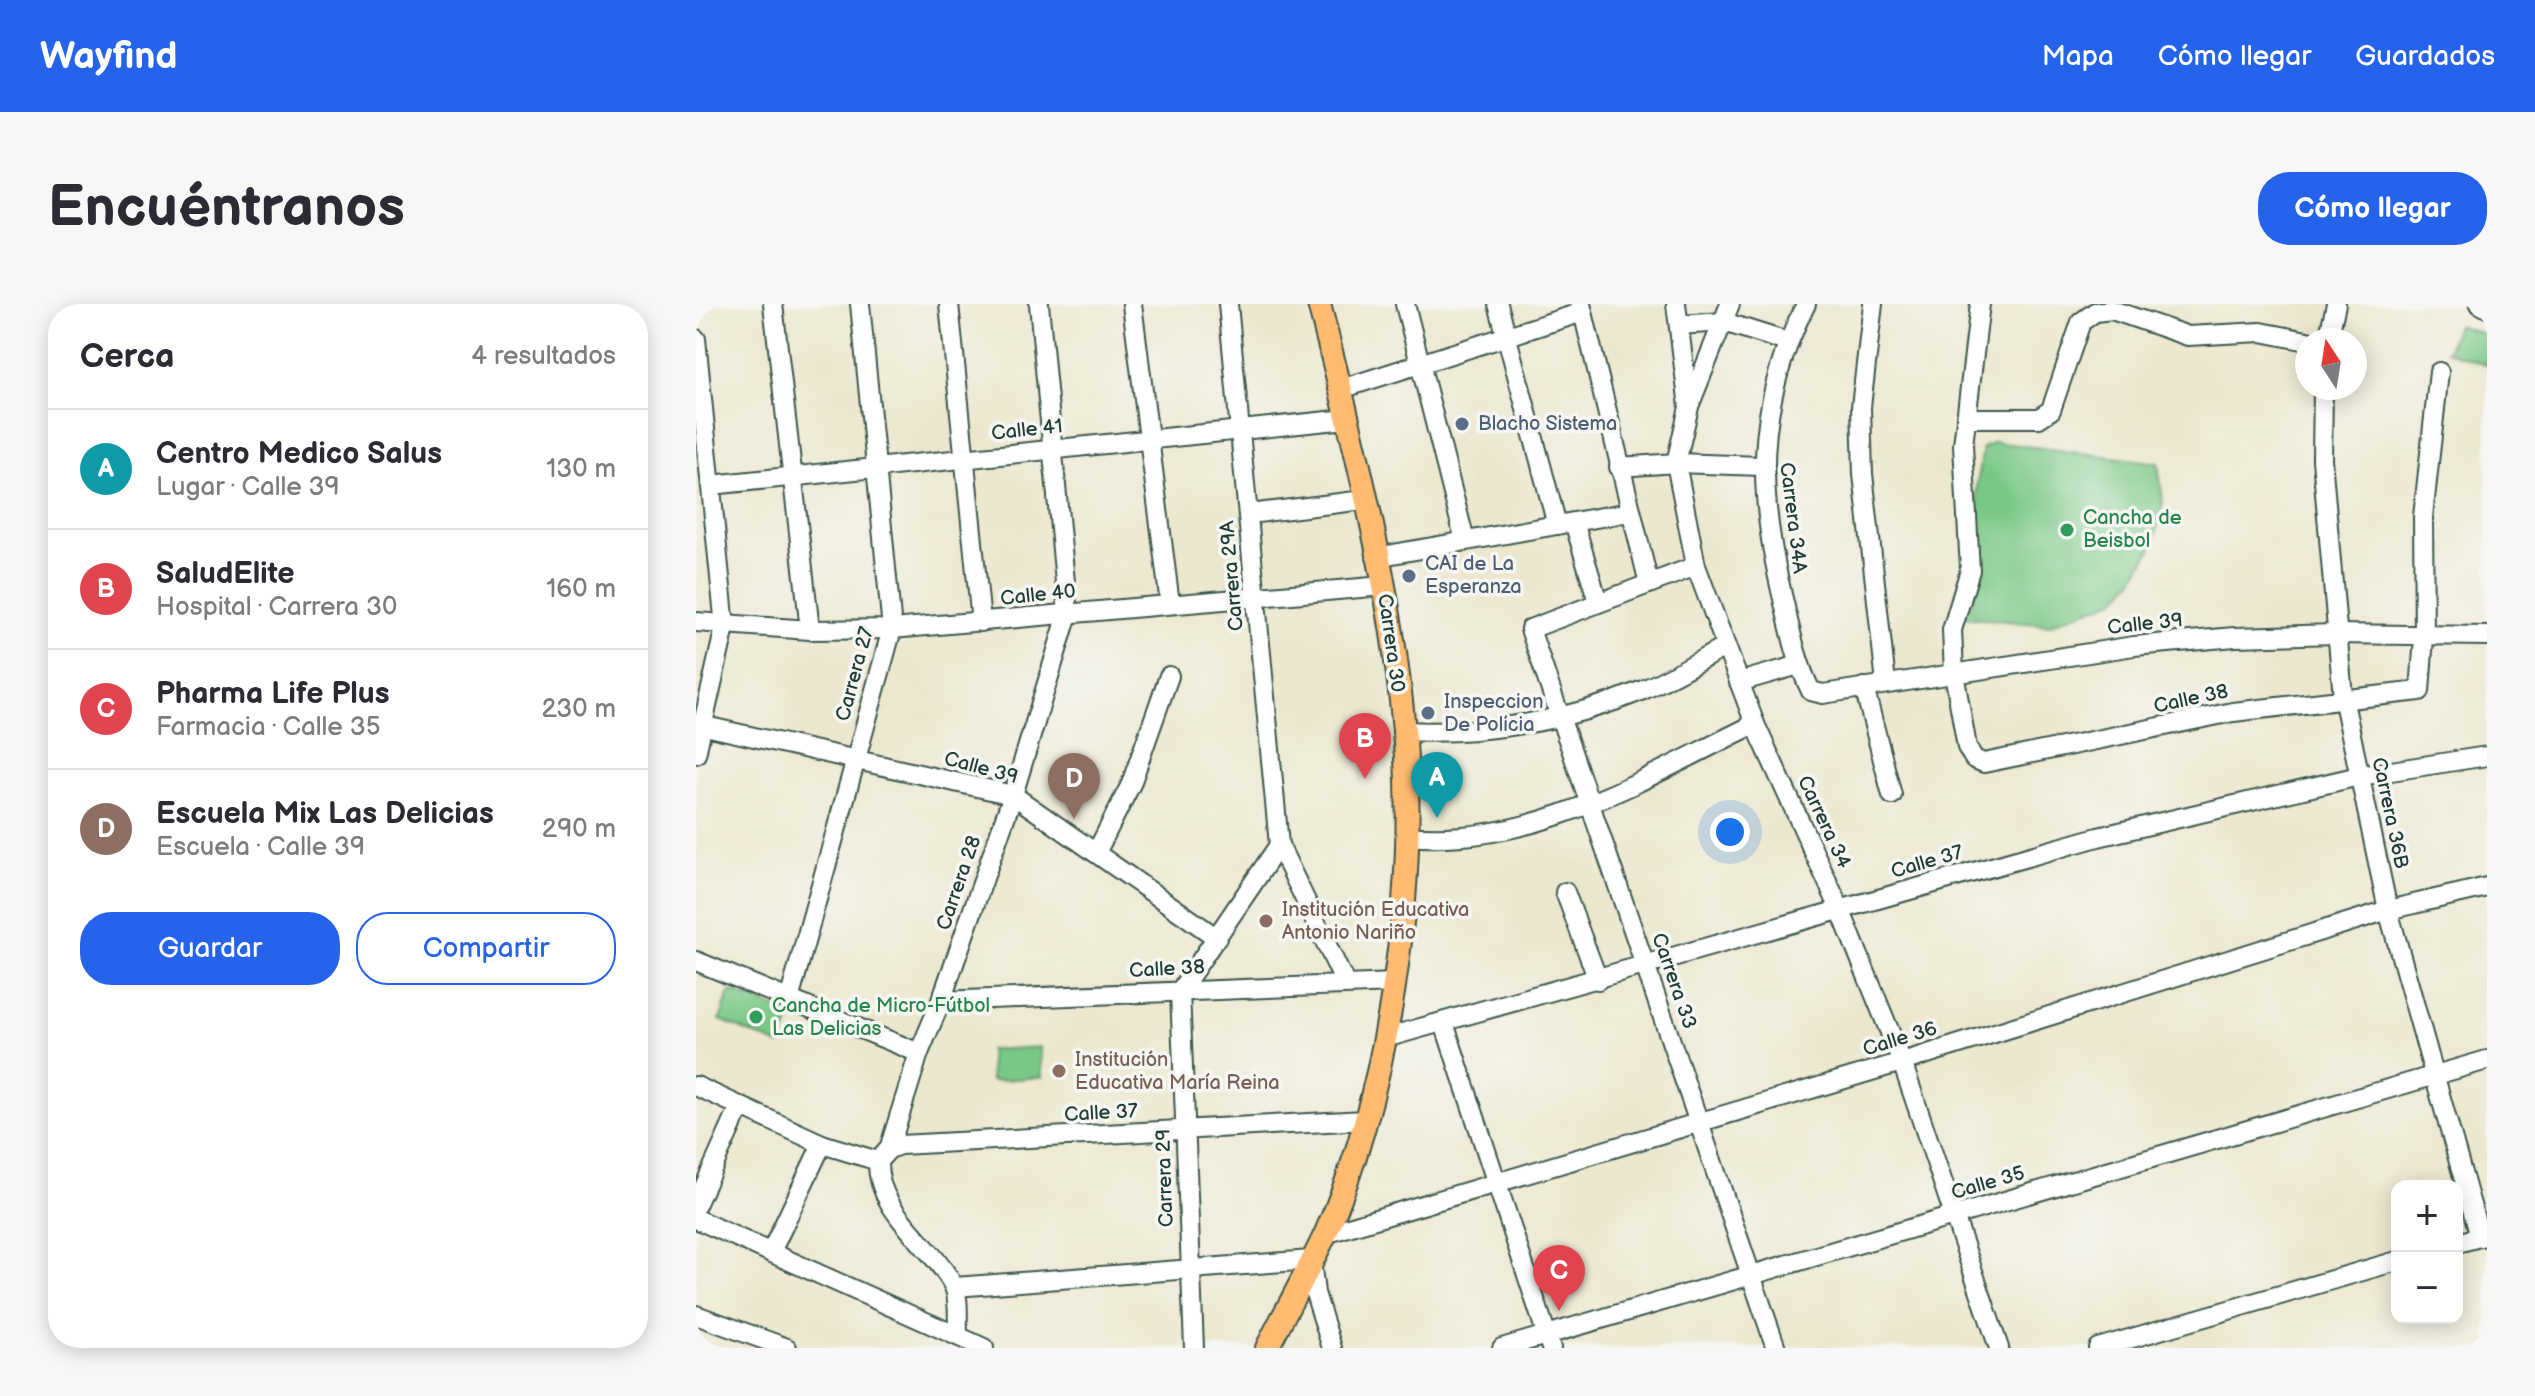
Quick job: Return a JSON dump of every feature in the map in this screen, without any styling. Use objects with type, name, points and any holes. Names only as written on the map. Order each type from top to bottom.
[{"type":"main road","name":"Carrera 30","points":[[1267,1348],[1325,1234],[1365,1120],[1395,983],[1407,836],[1404,731],[1383,586],[1341,389],[1319,304]]},
{"type":"street","points":[[773,304],[810,630]]},
{"type":"street","name":"Carrera 27","points":[[789,1000],[892,629],[860,304]]},
{"type":"street","points":[[949,304],[981,622]]},
{"type":"street","points":[[1039,304],[1068,614]]},
{"type":"street","points":[[1132,304],[1170,604]]},
{"type":"street","name":"Carrera 29A","points":[[1228,304],[1279,845]]},
{"type":"street","points":[[1405,304],[1465,541]]},
{"type":"street","points":[[1498,304],[1566,523],[1598,602],[1696,566]]},
{"type":"street","name":"Carrera 34","points":[[1676,304],[1689,407],[1676,463],[1696,566],[1755,724],[1840,909],[1902,1062],[1999,1348]]},
{"type":"street","name":"Carrera 34A","points":[[1806,304],[1787,342],[1770,403],[1762,466],[1775,568],[1799,665],[1811,691]]},
{"type":"street","points":[[1873,304],[1861,407],[1863,474],[1886,683]]},
{"type":"street","points":[[1954,673],[1952,630],[1970,570],[1963,445],[1980,304]]},
{"type":"street","points":[[2331,328],[2336,304]]},
{"type":"street","points":[[2480,304],[2487,308]]},
{"type":"street","points":[[1341,389],[1507,336],[1582,308],[1649,584]]},
{"type":"street","points":[[1966,418],[2039,418],[2051,410],[2081,322],[2095,312],[2112,310],[2188,336],[2261,332],[2295,339]]},
{"type":"street","points":[[1689,407],[1727,313]]},
{"type":"street","points":[[1679,325],[1727,313],[1787,342]]},
{"type":"street","points":[[696,339],[725,627],[700,725],[696,754]]},
{"type":"street","points":[[2424,637],[2423,517],[2439,372]]},
{"type":"street","name":"Carrera 36B","points":[[2323,400],[2322,459],[2335,634],[2343,697],[2388,910],[2433,1075],[2483,1236]]},
{"type":"street","name":"Calle 41","points":[[711,485],[1347,419]]},
{"type":"street","points":[[1619,467],[1676,463],[1762,466]]},
{"type":"street","points":[[1249,514],[1364,500]]},
{"type":"street","points":[[1376,557],[1630,512]]},
{"type":"street","name":"Calle 40","points":[[696,622],[725,627],[892,629],[1383,586]]},
{"type":"street","name":"Carrera 33","points":[[1598,602],[1530,629],[1776,1348]]},
{"type":"street","name":"Carrera 28","points":[[883,1155],[1013,795],[1068,614]]},
{"type":"street","name":"Calle 39","points":[[1811,691],[1823,694],[2134,646],[2235,637],[2335,634],[2487,636]]},
{"type":"street","name":"Calle 38","points":[[1954,673],[1967,747],[1974,759],[1984,763],[2002,762],[2233,712],[2343,697],[2420,691],[2424,637]]},
{"type":"street","points":[[1404,731],[1505,727],[1560,716],[1643,690],[1725,647]]},
{"type":"street","points":[[1739,682],[1799,665]]},
{"type":"street","points":[[1096,853],[1131,784],[1169,676]]},
{"type":"street","points":[[1864,687],[1892,795]]},
{"type":"street","points":[[1407,836],[1461,837],[1506,832],[1549,821],[1755,724]]},
{"type":"street","name":"Calle 39","points":[[700,725],[1013,795],[1217,938]]},
{"type":"street","name":"Calle 37","points":[[1385,1038],[2098,837],[2359,776],[2487,756]]},
{"type":"street","points":[[1180,991],[1279,845]]},
{"type":"street","points":[[1279,845],[1345,983]]},
{"type":"street","name":"Calle 36","points":[[1325,1234],[1902,1062],[2388,910],[2487,887]]},
{"type":"street","points":[[1565,892],[1598,980]]},
{"type":"street","points":[[696,961],[919,1053]]},
{"type":"street","name":"Calle 38","points":[[941,1001],[1395,983]]},
{"type":"street","name":"Carrera 29","points":[[1180,991],[1194,1348]]},
{"type":"street","points":[[1444,1023],[1549,1342]]},
{"type":"street","name":"Calle 35","points":[[1502,1348],[1549,1342],[1751,1275],[2487,1060]]},
{"type":"street","points":[[696,1086],[822,1144],[883,1155],[877,1177],[885,1196],[955,1287],[958,1334]]},
{"type":"street","points":[[696,1205],[740,1107]]},
{"type":"street","name":"Calle 37","points":[[883,1155],[1185,1130],[1365,1120]]},
{"type":"street","points":[[771,1252],[822,1144]]},
{"type":"street","points":[[696,1219],[984,1348]]},
{"type":"street","points":[[2463,1241],[2483,1236]]},
{"type":"street","points":[[955,1287],[1311,1260],[1315,1293],[1332,1348]]},
{"type":"street","points":[[2098,1348],[2391,1263]]},
{"type":"street","points":[[696,1315],[787,1348]]},
{"type":"green space","points":[[2457,325],[2487,335],[2487,365],[2447,351]]},
{"type":"green space","name":"Cancha de Beisbol","points":[[1994,442],[2158,463],[2163,502],[2154,544],[2134,579],[2115,600],[2048,625],[1961,617],[1977,588],[1977,486],[1983,448]]},
{"type":"green space","name":"Cancha de Micro-Fútbol Las Delicias","points":[[730,991],[792,1014],[781,1046],[720,1020]]},
{"type":"green space","points":[[1040,1047],[1042,1077],[991,1081],[989,1050]]},
{"type":"place","name":"Blacho Sistema","points":[[1462,424]]},
{"type":"place","name":"Cancha de Beisbol","points":[[2067,530]]},
{"type":"place","name":"CAI de La Esperanza","points":[[1409,576]]},
{"type":"place","name":"Inspeccion De Policia","points":[[1428,713]]},
{"type":"place","name":"SaludElite","points":[[1365,779]]},
{"type":"place","name":"Centro Medico Salus","points":[[1437,818]]},
{"type":"place","name":"Escuela Mix Las Delicias","points":[[1074,819]]},
{"type":"place","name":"Institución Educativa Antonio Nariño","points":[[1266,921]]},
{"type":"place","name":"Cancha de Micro-Fútbol Las Delicias","points":[[756,1017]]},
{"type":"place","name":"Institución Educativa María Reina","points":[[1059,1071]]},
{"type":"place","name":"Pharma Life Plus","points":[[1559,1311]]}]
